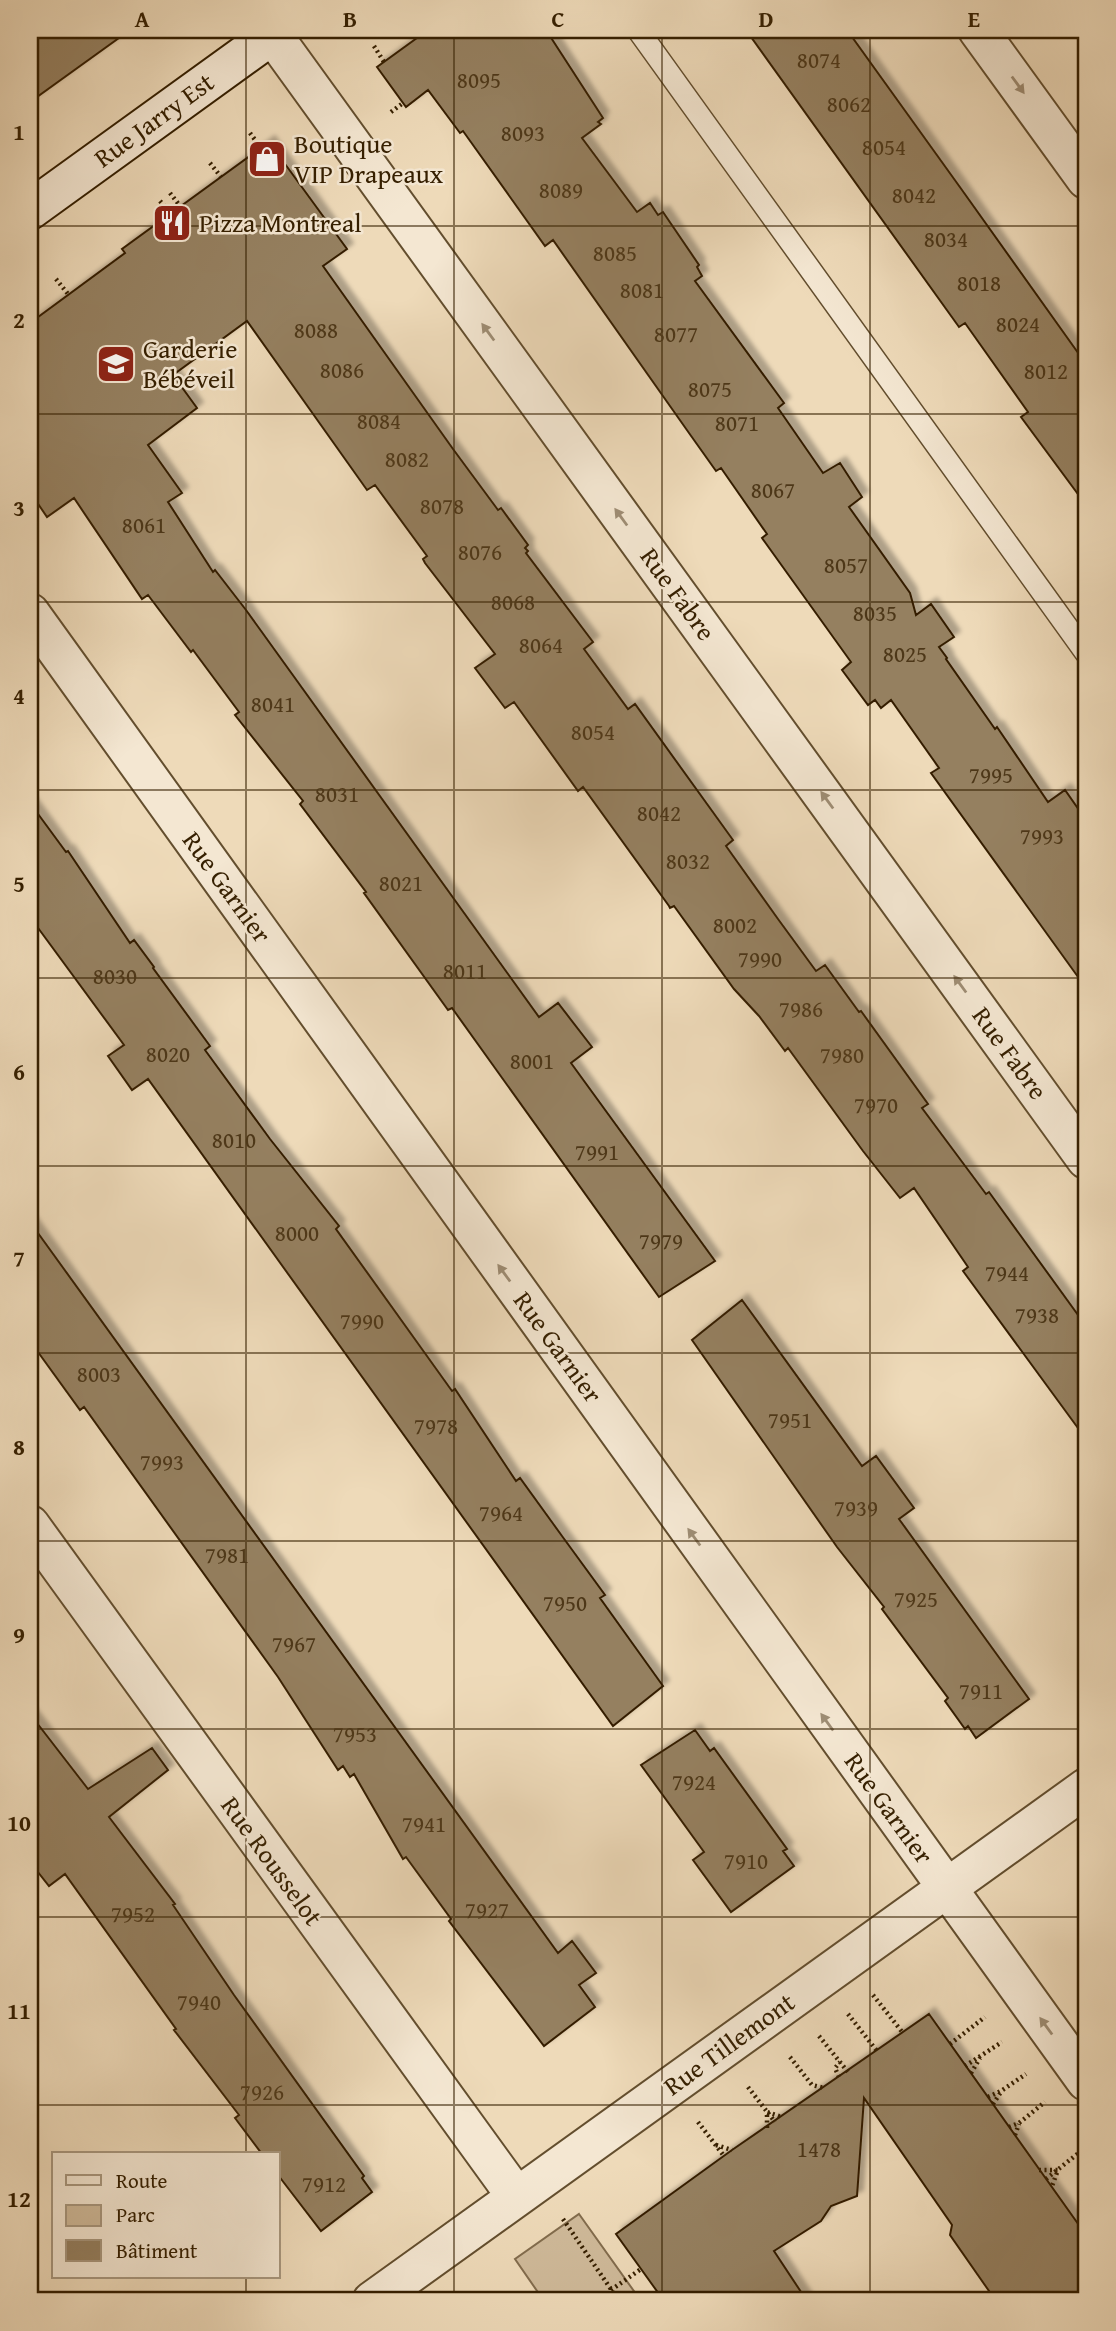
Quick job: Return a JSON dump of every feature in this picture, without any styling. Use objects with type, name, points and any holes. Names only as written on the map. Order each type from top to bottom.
[{"type":"street","points":[[978,30],[1086,179]]},
{"type":"street","name":"Rue Jarry Est","points":[[30,211],[273,31]]},
{"type":"street","name":"Rue Fabre","points":[[273,31],[1086,1159]]},
{"type":"street","name":"Rue Garnier","points":[[30,613],[1086,2081]]},
{"type":"street","name":"Rue Rousselot","points":[[30,1525],[516,2196]]},
{"type":"street","name":"Rue Tillemont","points":[[372,2301],[1086,1788]]},
{"type":"lane","points":[[638,30],[1086,653]]},
{"type":"path","points":[[374,47],[384,62]]},
{"type":"path","points":[[391,113],[403,103]]},
{"type":"path","points":[[250,133],[261,148]]},
{"type":"path","points":[[210,163],[221,177]]},
{"type":"path","points":[[170,192],[180,206]]},
{"type":"path","points":[[160,201],[170,213]]},
{"type":"path","points":[[56,279],[68,295]]},
{"type":"path","points":[[873,1995],[903,2032]]},
{"type":"path","points":[[848,2014],[877,2051]]},
{"type":"path","points":[[950,2044],[985,2017]]},
{"type":"path","points":[[818,2035],[848,2072]]},
{"type":"path","points":[[965,2066],[1002,2041]]},
{"type":"path","points":[[789,2056],[817,2093]]},
{"type":"path","points":[[971,2073],[981,2057]]},
{"type":"path","points":[[839,2077],[835,2068],[840,2062]]},
{"type":"path","points":[[988,2097],[1026,2074]]},
{"type":"path","points":[[811,2085],[824,2088]]},
{"type":"path","points":[[748,2086],[775,2122]]},
{"type":"path","points":[[993,2104],[1001,2091]]},
{"type":"path","points":[[1009,2126],[1019,2123],[1045,2102]]},
{"type":"path","points":[[767,2112],[782,2117]]},
{"type":"path","points":[[767,2112],[767,2128]]},
{"type":"path","points":[[698,2122],[724,2156]]},
{"type":"path","points":[[1014,2135],[1019,2123]]},
{"type":"path","points":[[716,2144],[732,2150]]},
{"type":"path","points":[[1046,2179],[1081,2151]]},
{"type":"path","points":[[1039,2170],[1058,2170]]},
{"type":"path","points":[[1052,2186],[1058,2170]]},
{"type":"path","points":[[562,2219],[619,2301]]},
{"type":"path","points":[[611,2290],[642,2269]]},
{"type":"green space","points":[[579,2214],[641,2301],[544,2301],[515,2259]]},
{"type":"building","points":[[30,30],[130,30],[30,102]]},
{"type":"building","points":[[428,30],[546,30],[603,118],[598,122],[601,124],[582,138],[637,212],[650,203],[658,215],[663,212],[699,265],[697,267],[702,276],[695,281],[784,403],[778,408],[823,473],[840,463],[862,497],[849,507],[910,593],[916,615],[931,604],[954,637],[939,647],[946,659],[1048,802],[1065,790],[1086,820],[1086,988],[931,773],[939,768],[891,700],[881,708],[875,700],[868,705],[842,670],[851,662],[762,538],[767,534],[721,468],[716,471],[553,240],[545,246],[463,131],[460,133],[428,90],[406,107],[377,67]]},
{"type":"building","points":[[746,30],[847,30],[962,190],[1086,364],[1086,505],[1021,417],[1028,412],[965,323],[959,327]]},
{"type":"building","points":[[269,142],[347,249],[323,266],[453,449],[528,545],[525,548],[528,551],[526,553],[593,642],[584,649],[628,709],[635,704],[733,840],[726,846],[778,919],[816,971],[825,965],[859,1012],[861,1011],[928,1104],[922,1108],[986,1194],[989,1192],[1086,1326],[1086,1439],[963,1271],[968,1267],[914,1188],[900,1198],[788,1048],[785,1051],[759,1016],[734,989],[674,906],[670,908],[583,787],[578,791],[514,702],[505,708],[475,668],[495,654],[425,563],[423,559],[427,556],[375,485],[367,490],[247,321],[173,375],[197,408],[148,445],[182,493],[168,502],[213,572],[215,570],[246,610],[539,1017],[558,1003],[592,1047],[571,1063],[715,1261],[659,1297],[452,1008],[448,1010],[364,893],[366,892],[300,804],[303,801],[235,715],[239,712],[193,650],[191,652],[148,595],[142,599],[74,498],[47,517],[30,492],[30,323],[125,253],[122,249]]},
{"type":"building","points":[[30,803],[66,852],[68,851],[130,943],[134,940],[154,967],[210,1046],[205,1050],[270,1139],[339,1226],[336,1229],[452,1391],[455,1389],[516,1481],[520,1478],[605,1595],[600,1598],[663,1686],[613,1726],[148,1079],[132,1090],[108,1056],[124,1045],[30,917]]},
{"type":"building","points":[[30,1222],[558,1953],[572,1941],[596,1973],[579,1985],[595,2007],[544,2046],[449,1921],[451,1919],[406,1857],[403,1859],[354,1774],[350,1777],[343,1766],[338,1770],[278,1677],[84,1407],[80,1410],[30,1341]]},
{"type":"building","points":[[742,1300],[862,1466],[876,1456],[914,1508],[899,1519],[1029,1699],[976,1738],[968,1726],[965,1729],[945,1701],[948,1698],[882,1609],[884,1607],[837,1547],[692,1340]]},
{"type":"building","points":[[30,1714],[88,1789],[152,1748],[168,1770],[109,1817],[175,1904],[173,1905],[234,1995],[364,2176],[362,2178],[372,2192],[321,2231],[280,2178],[280,2152],[260,2152],[235,2118],[239,2115],[174,2030],[176,2029],[65,1874],[49,1886],[30,1862]]},
{"type":"building","points":[[695,1730],[710,1751],[714,1748],[787,1849],[783,1851],[794,1866],[731,1912],[693,1860],[704,1852],[641,1765]]},
{"type":"building","points":[[929,2014],[1086,2235],[1086,2301],[996,2301],[950,2235],[952,2225],[864,2098],[857,2196],[831,2206],[821,2221],[774,2251],[807,2301],[664,2301],[616,2234]]},
{"type":"place","name":"Boutique VIP Drapeaux","points":[[267,159]]},
{"type":"place","name":"Pizza Montreal","points":[[172,223]]},
{"type":"place","name":"Garderie Bébéveil","points":[[116,364]]}]
